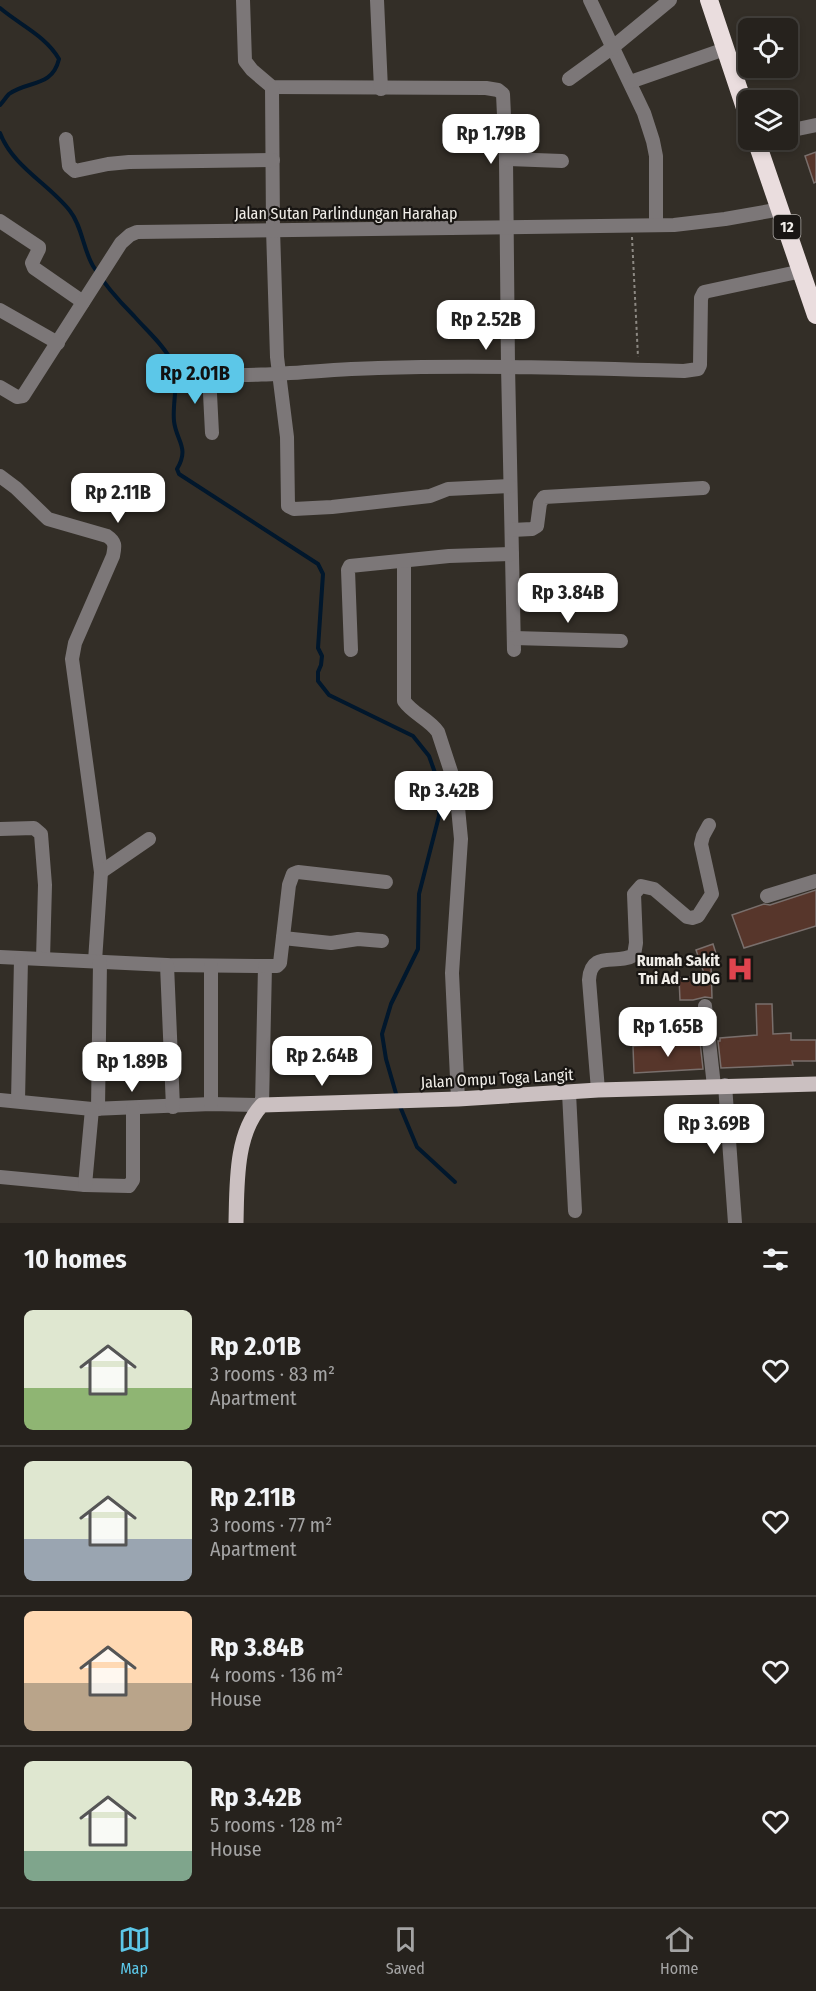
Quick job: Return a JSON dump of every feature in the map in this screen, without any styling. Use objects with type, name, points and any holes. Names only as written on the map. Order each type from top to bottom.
[{"type":"highway","points":[[709,0],[739,90]]},
{"type":"highway","name":"12","points":[[760,150],[816,315]]},
{"type":"main road","name":"Jalan Ompu Toga Langit","points":[[262,1105],[458,1099],[598,1090],[816,1084]]},
{"type":"main road","points":[[236,1223],[238,1166],[250,1124],[262,1105]]},
{"type":"street","points":[[243,0],[245,61],[272,87],[486,88],[498,90],[504,97],[514,644],[621,641]]},
{"type":"street","points":[[377,0],[381,89]]},
{"type":"street","points":[[590,0],[644,113],[655,147],[656,225]]},
{"type":"street","points":[[570,79],[613,47],[669,0]]},
{"type":"street","points":[[630,82],[725,49]]},
{"type":"street","points":[[272,87],[273,229],[279,374],[287,437],[287,503],[291,509],[332,507],[425,496],[448,489],[510,486]]},
{"type":"street","points":[[798,129],[816,125]]},
{"type":"street","points":[[66,139],[69,166],[75,171],[129,162],[273,160]]},
{"type":"street","points":[[506,159],[562,160]]},
{"type":"street","name":"Jalan Sutan Parlindungan Harahap","points":[[0,387],[21,398],[122,243],[137,232],[631,226],[699,223],[781,209]]},
{"type":"street","points":[[0,221],[39,247],[32,263],[34,268],[83,302]]},
{"type":"street","points":[[212,433],[209,374],[279,374],[375,368],[508,366],[684,370],[699,368],[701,298],[704,292],[802,271]]},
{"type":"street","points":[[0,310],[58,343]]},
{"type":"street","points":[[0,476],[48,519],[112,538],[115,546],[113,556],[75,643],[72,659],[100,872],[95,1109],[85,1185]]},
{"type":"street","points":[[512,530],[532,529],[537,526],[540,503],[544,497],[703,488]]},
{"type":"street","points":[[351,650],[348,568],[353,565],[449,556],[512,554]]},
{"type":"street","points":[[404,561],[404,701],[432,724],[438,732],[456,787],[461,839],[452,974],[458,1099]]},
{"type":"street","points":[[598,1090],[589,980],[592,965],[600,961],[628,958],[634,955],[636,943],[634,894],[641,886],[654,889],[687,917],[698,916],[712,894],[701,844],[709,825]]},
{"type":"street","points":[[0,829],[34,828],[41,834],[45,885],[43,959]]},
{"type":"street","points":[[100,872],[149,838]]},
{"type":"street","points":[[0,957],[167,965],[278,965],[291,876],[295,873],[386,882]]},
{"type":"street","points":[[767,896],[816,881]]},
{"type":"street","points":[[283,938],[329,943],[358,939],[382,941]]},
{"type":"street","points":[[18,1101],[21,959]]},
{"type":"street","points":[[167,965],[173,1107]]},
{"type":"street","points":[[211,966],[211,1104]]},
{"type":"street","points":[[262,1105],[265,966]]},
{"type":"street","points":[[705,1006],[720,1086],[735,1223]]},
{"type":"street","points":[[569,1093],[575,1211]]},
{"type":"street","name":"Jalan Ompu Toga Langit","points":[[0,1100],[95,1109],[211,1104],[262,1105]]},
{"type":"street","points":[[0,1177],[85,1185],[127,1186],[132,1183],[133,1108]]},
{"type":"path","points":[[631,226],[639,369]]},
{"type":"building","points":[[816,152],[816,182],[814,183],[805,156]]},
{"type":"building","points":[[816,890],[816,926],[744,948],[732,915]]},
{"type":"building","points":[[713,944],[719,963],[711,966],[712,998],[680,1000],[679,978],[705,976],[696,950]]},
{"type":"building","points":[[756,1004],[772,1004],[773,1034],[791,1033],[791,1040],[816,1040],[816,1061],[792,1061],[793,1065],[721,1068],[718,1041],[720,1038],[757,1035]]},
{"type":"building","points":[[700,1042],[703,1069],[634,1073],[633,1046]]},
{"type":"waterway","points":[[0,8],[40,37],[59,59],[51,75],[9,94],[0,105]]},
{"type":"waterway","points":[[0,133],[13,156],[70,211],[97,273],[169,356],[176,384],[174,421],[182,449],[181,461],[177,469],[179,474],[318,564],[323,574],[318,648],[322,656],[318,681],[329,695],[413,736],[429,756],[439,784],[439,816],[419,894],[418,949],[391,1004],[382,1034],[386,1059],[397,1097]]},
{"type":"waterway","points":[[399,1104],[417,1147],[455,1182]]},
{"type":"place","name":"Rumah Sakit Tni Ad - UDG","points":[[740,969]]}]
